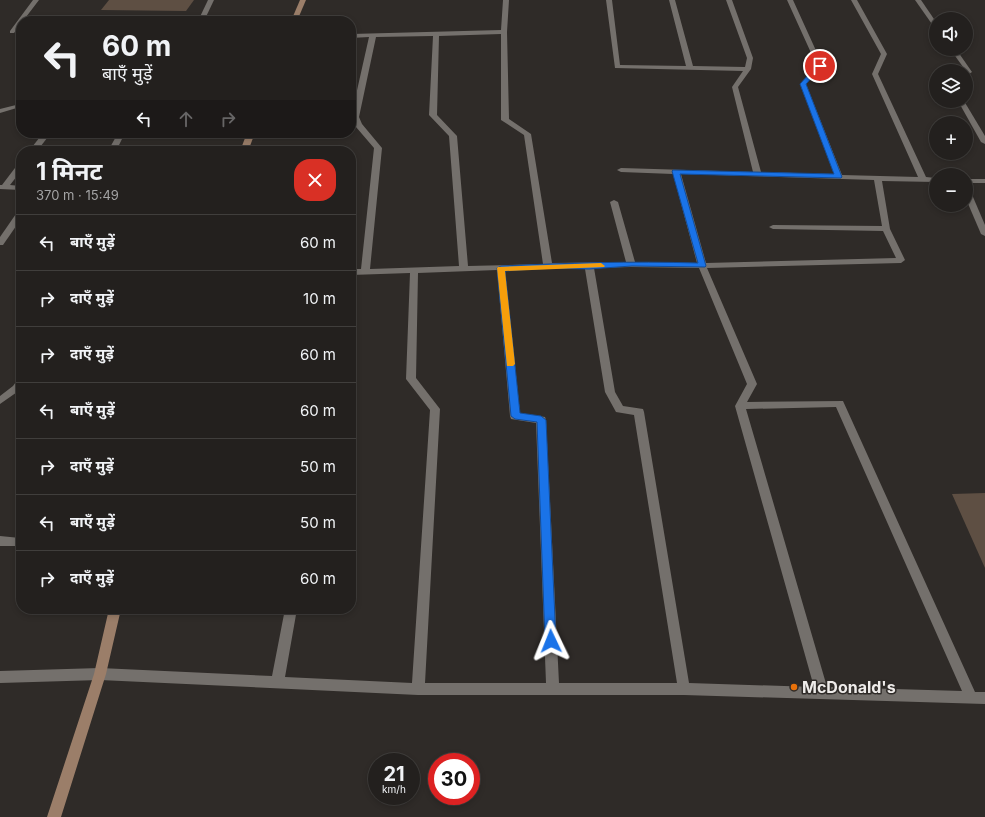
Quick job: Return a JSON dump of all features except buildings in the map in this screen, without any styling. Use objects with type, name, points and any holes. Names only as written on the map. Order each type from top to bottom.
[{"type":"street","points":[[24,16],[36,0]]},
{"type":"street","points":[[203,16],[211,0]]},
{"type":"street","points":[[296,16],[304,0]]},
{"type":"street","points":[[506,0],[504,32],[505,120],[527,134],[548,266]]},
{"type":"street","points":[[609,0],[617,67],[748,69]]},
{"type":"street","points":[[672,0],[690,68]]},
{"type":"street","points":[[729,0],[750,58],[748,69],[735,87],[758,175]]},
{"type":"street","points":[[790,0],[820,66],[803,84],[838,177]]},
{"type":"street","points":[[854,0],[884,54],[875,74],[923,180]]},
{"type":"street","points":[[918,0],[929,16]]},
{"type":"street","points":[[12,32],[16,27]]},
{"type":"street","points":[[356,36],[504,32]]},
{"type":"street","points":[[436,34],[433,115],[453,136],[464,269]]},
{"type":"street","points":[[356,112],[373,35]]},
{"type":"street","points":[[0,111],[16,107]]},
{"type":"street","points":[[966,108],[982,133],[985,142]]},
{"type":"street","points":[[356,124],[374,140],[378,148],[365,271]]},
{"type":"street","points":[[37,146],[43,138]]},
{"type":"street","points":[[621,170],[929,180]]},
{"type":"street","points":[[676,171],[702,266],[752,384],[740,406],[822,692]]},
{"type":"street","points":[[2,187],[16,172]]},
{"type":"street","points":[[356,272],[632,264],[702,266],[901,260],[886,229],[878,179]]},
{"type":"street","points":[[973,181],[985,181]]},
{"type":"street","points":[[2,187],[16,188]]},
{"type":"street","points":[[614,202],[632,264]]},
{"type":"street","points":[[973,206],[985,234]]},
{"type":"street","points":[[0,243],[16,220]]},
{"type":"street","points":[[773,227],[886,229]]},
{"type":"street","points":[[589,266],[610,392],[620,409],[639,412],[684,689]]},
{"type":"street","points":[[501,268],[515,416],[541,420],[553,689]]},
{"type":"street","points":[[414,270],[411,379],[435,410],[418,689]]},
{"type":"street","points":[[0,401],[16,389]]},
{"type":"street","points":[[740,406],[839,403],[971,698]]},
{"type":"street","points":[[0,541],[16,541]]},
{"type":"street","points":[[54,817],[100,674],[115,614]]},
{"type":"street","points":[[277,683],[290,614]]},
{"type":"street","points":[[0,677],[100,674],[418,689],[684,689],[985,698]]},
{"type":"shaded area","points":[[109,0],[194,0],[186,11],[101,10]]},
{"type":"shaded area","points":[[985,493],[985,568],[952,494]]},
{"type":"slow traffic","points":[[510,364],[501,268],[601,266]]},
{"type":"place","name":"McDonald's","points":[[794,687]]},
{"type":"route","points":[[551,641],[541,420],[515,416],[501,268],[632,264],[702,266],[676,171],[838,177],[803,84],[820,66]]}]
